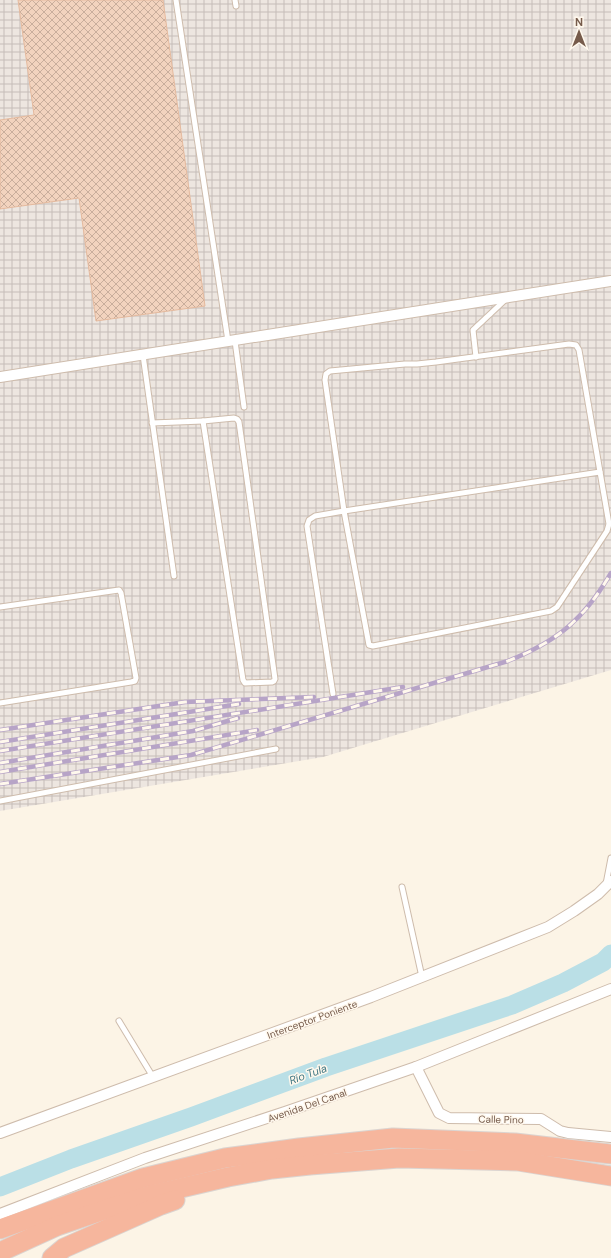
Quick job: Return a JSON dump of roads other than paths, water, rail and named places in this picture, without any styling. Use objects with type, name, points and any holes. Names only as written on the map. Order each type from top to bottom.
[{"type":"highway","points":[[0,1229],[143,1178],[225,1158],[299,1148],[393,1138],[515,1143],[611,1154]]},
{"type":"highway","points":[[0,1252],[57,1226],[151,1195],[228,1177],[310,1164],[398,1158],[518,1161],[611,1176]]},
{"type":"highway","points":[[52,1258],[64,1248],[161,1204],[228,1185],[291,1175],[310,1164]]},
{"type":"street","points":[[0,377],[611,281]]},
{"type":"street","name":"Interceptor Poniente","points":[[0,1133],[364,1000],[548,927],[598,894],[608,884]]},
{"type":"street","name":"Avenida Del Canal","points":[[0,1214],[145,1158],[416,1067],[611,989]]},
{"type":"street","name":"Calle Pino","points":[[416,1067],[439,1113],[449,1118],[541,1119],[560,1131],[568,1133],[611,1136]]},
{"type":"lane","points":[[176,0],[244,407]]},
{"type":"lane","points":[[236,0],[236,6]]},
{"type":"lane","points":[[476,357],[473,330],[507,298]]},
{"type":"lane","points":[[569,344],[576,345],[579,350],[600,472],[608,527],[555,609],[372,646],[369,645],[367,643],[344,511],[325,380],[326,374],[330,372],[436,362],[569,344]]},
{"type":"lane","points":[[143,355],[174,576]]},
{"type":"lane","points":[[152,423],[234,418],[239,422],[275,679],[272,682],[249,684],[245,683],[243,680],[203,421]]},
{"type":"lane","points":[[333,694],[307,526],[309,520],[315,516],[344,511],[600,472]]},
{"type":"lane","points":[[0,607],[119,590],[121,593],[136,678],[135,681],[131,682],[0,703]]},
{"type":"lane","points":[[0,801],[276,749]]},
{"type":"lane","points":[[608,884],[611,858]]},
{"type":"lane","points":[[402,886],[422,977]]},
{"type":"lane","points":[[119,1021],[153,1077]]},
{"type":"waterway","name":"Río Tula","points":[[0,1187],[71,1159],[191,1117],[326,1067],[512,1005],[563,983],[603,962],[611,954]]},
{"type":"railway","points":[[0,784],[191,755],[508,661],[541,645],[568,627],[591,603],[611,573]]},
{"type":"railway","points":[[0,751],[403,687]]},
{"type":"railway","points":[[0,730],[185,702],[314,697]]},
{"type":"railway","points":[[0,742],[239,704]]},
{"type":"railway","points":[[0,763],[193,731],[238,718]]},
{"type":"railway","points":[[0,772],[257,730]]}]
